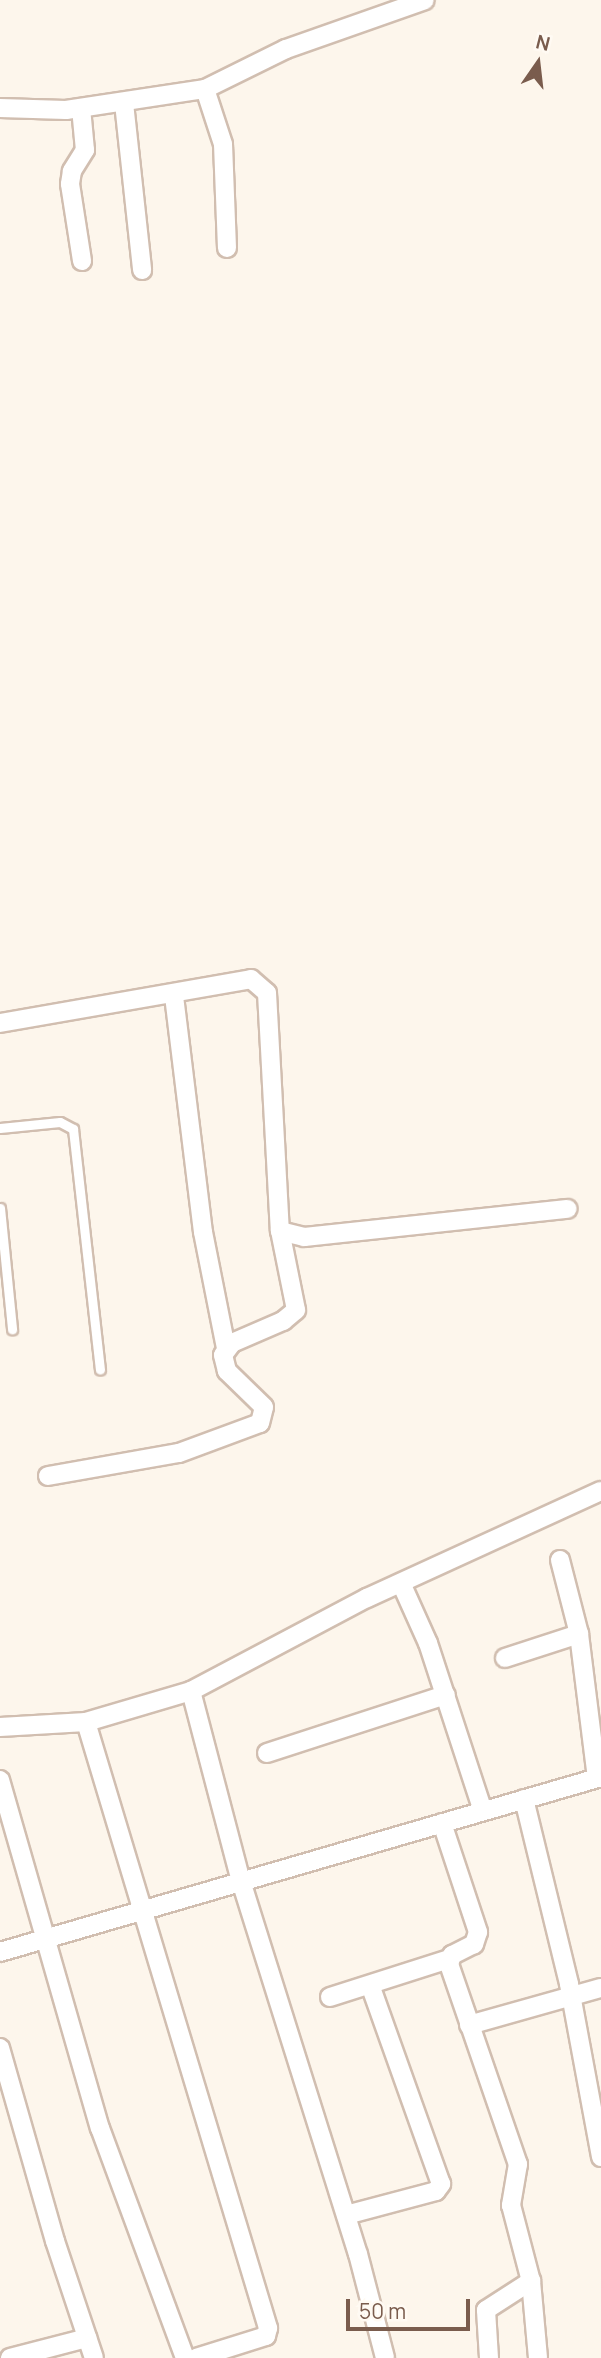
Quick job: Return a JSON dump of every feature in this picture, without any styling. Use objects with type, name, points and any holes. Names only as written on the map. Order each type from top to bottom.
[{"type":"street","points":[[0,108],[31,113],[124,103],[205,89],[286,49],[425,0]]},
{"type":"street","points":[[205,89],[223,144],[227,248]]},
{"type":"street","points":[[124,103],[142,270]]},
{"type":"street","points":[[81,108],[85,150],[72,171],[70,184],[82,261]]},
{"type":"street","points":[[0,1023],[174,996],[251,979],[267,993],[280,1231],[296,1310],[283,1321],[226,1349]]},
{"type":"street","points":[[48,1476],[178,1454],[260,1423],[264,1407],[227,1371],[226,1349],[203,1232],[174,996]]},
{"type":"street","points":[[280,1231],[304,1237],[568,1209]]},
{"type":"street","points":[[0,1727],[86,1722],[191,1691],[401,1583],[601,1491]]},
{"type":"street","points":[[0,1952],[599,1777],[579,1634],[560,1560]]},
{"type":"street","points":[[401,1583],[446,1695],[483,1811]]},
{"type":"street","points":[[505,1658],[579,1634]]},
{"type":"street","points":[[191,1691],[241,1881],[346,2215],[384,2358]]},
{"type":"street","points":[[267,1753],[446,1695]]},
{"type":"street","points":[[86,1722],[268,2328],[266,2336],[196,2358]]},
{"type":"street","points":[[0,1780],[43,1939],[100,2128],[185,2358]]},
{"type":"street","points":[[524,1799],[571,1996],[601,2157]]},
{"type":"street","points":[[330,1997],[449,1959],[474,1944],[478,1932],[442,1823]]},
{"type":"street","points":[[449,1959],[518,2164],[511,2205],[531,2281],[538,2358]]},
{"type":"street","points":[[346,2215],[436,2191],[441,2184],[370,1984]]},
{"type":"street","points":[[469,2025],[601,1988]]},
{"type":"street","points":[[0,2048],[94,2358]]},
{"type":"street","points":[[489,2358],[486,2310],[531,2281]]},
{"type":"street","points":[[10,2358],[87,2338]]},
{"type":"lane","points":[[0,1128],[60,1122],[73,1129],[100,1368]]},
{"type":"lane","points":[[0,1208],[12,1329]]}]
